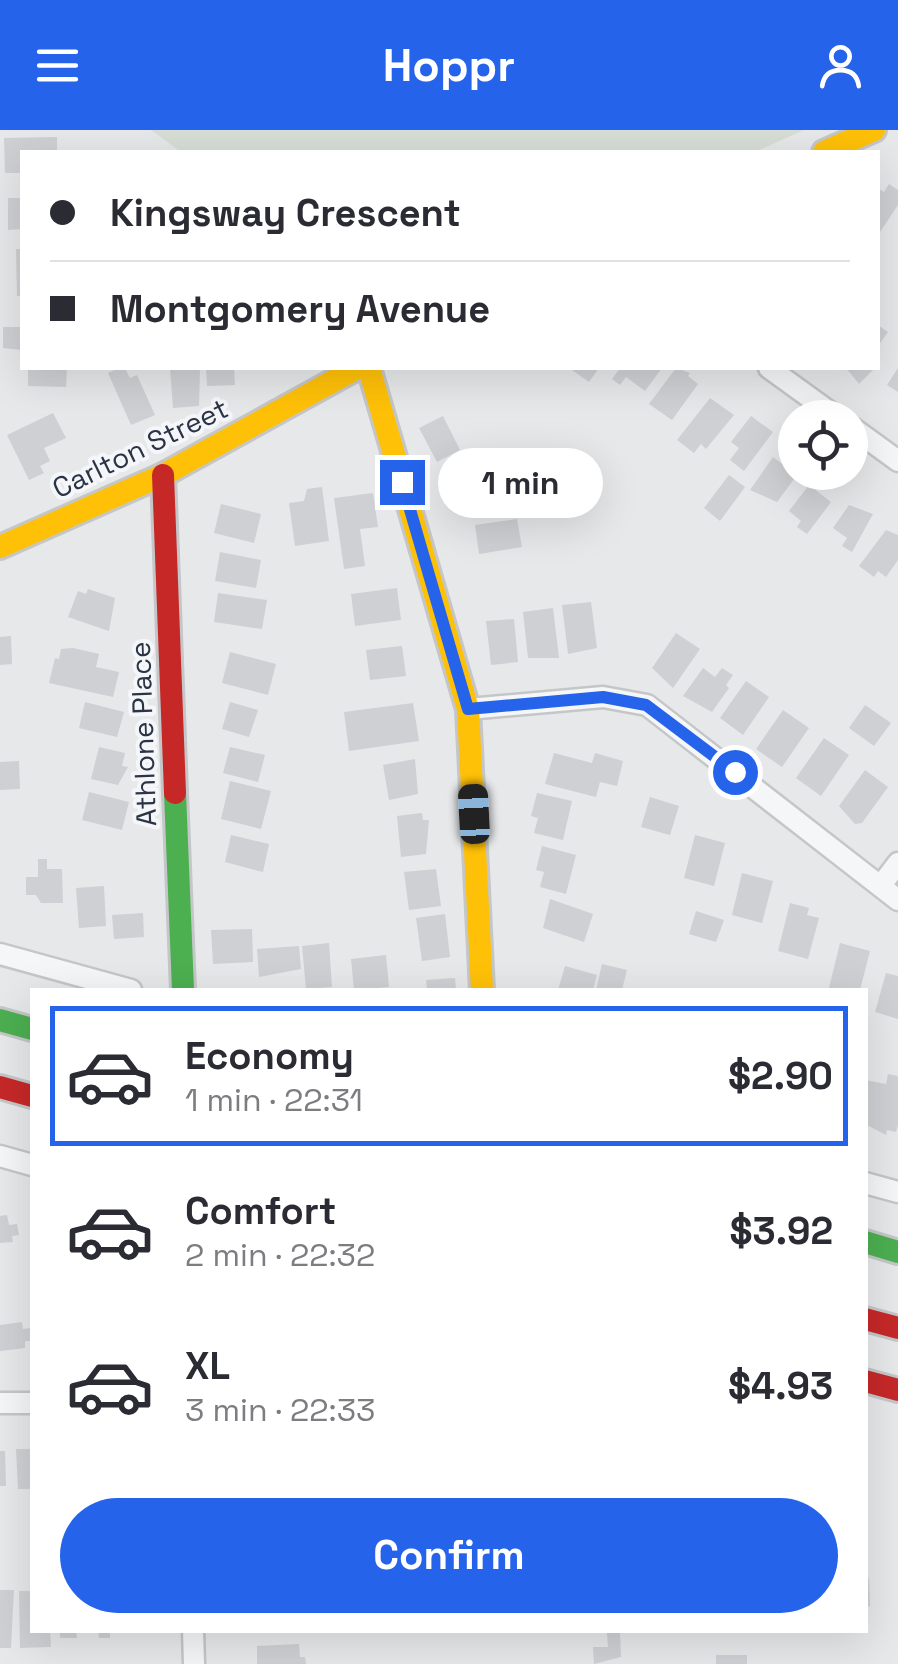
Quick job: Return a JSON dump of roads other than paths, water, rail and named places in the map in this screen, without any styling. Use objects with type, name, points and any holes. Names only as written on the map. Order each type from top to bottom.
[{"type":"main road","points":[[829,150],[874,130]]},
{"type":"main road","name":"Carlton Street","points":[[0,547],[164,476],[353,370]]},
{"type":"main road","points":[[370,370],[468,709],[482,988]]},
{"type":"main road","name":"Athlone Place","points":[[164,476],[183,988]]},
{"type":"main road","points":[[0,1020],[30,1028]]},
{"type":"main road","points":[[0,1087],[30,1095]]},
{"type":"main road","points":[[868,1320],[898,1328]]},
{"type":"main road","points":[[868,1382],[898,1390]]},
{"type":"street","points":[[772,370],[813,400]]},
{"type":"street","points":[[868,439],[898,461]]},
{"type":"street","points":[[468,709],[603,697],[646,705],[898,900]]},
{"type":"street","points":[[882,884],[898,863]]},
{"type":"street","points":[[0,954],[124,988]]},
{"type":"street","points":[[0,1156],[30,1164]]},
{"type":"street","points":[[868,1183],[898,1192]]},
{"type":"street","points":[[0,1403],[30,1403]]},
{"type":"street","points":[[193,1633],[194,1664]]}]
